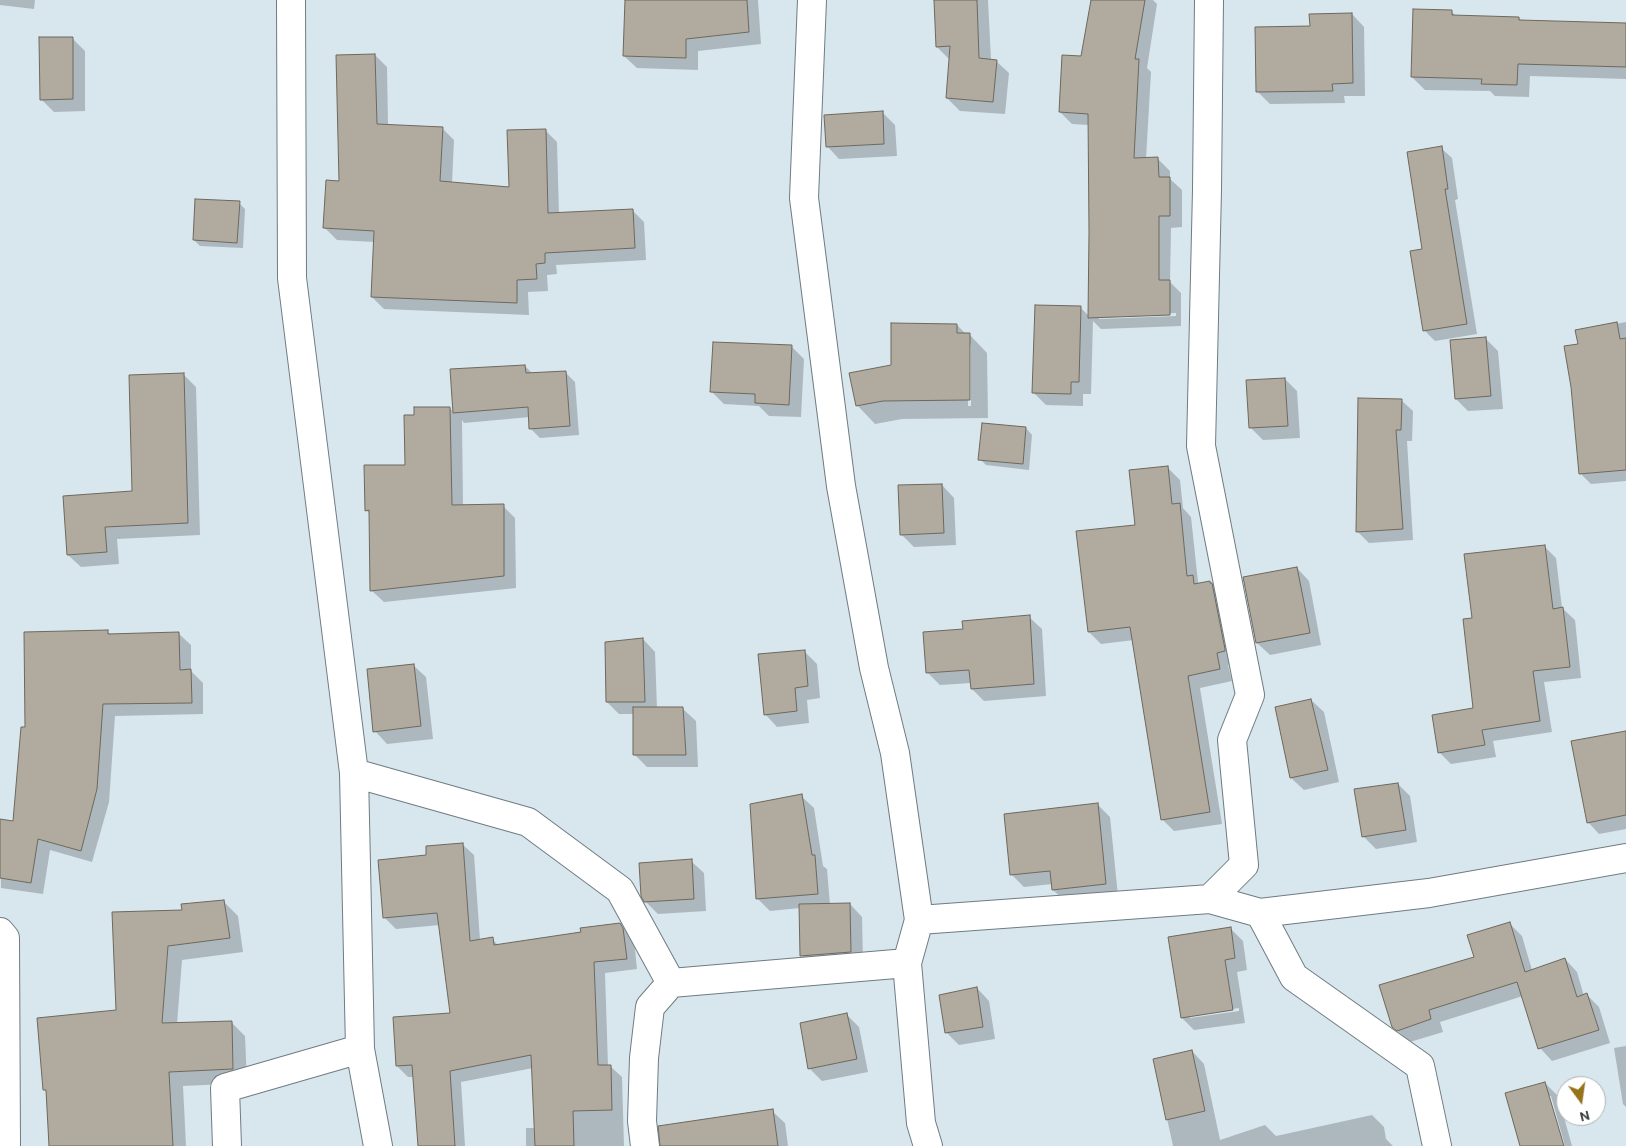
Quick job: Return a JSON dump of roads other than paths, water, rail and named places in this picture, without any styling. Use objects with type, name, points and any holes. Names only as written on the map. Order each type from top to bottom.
[{"type":"street","points":[[291,0],[292,278],[354,773],[360,1049],[378,1146]]},
{"type":"street","points":[[812,0],[804,198],[841,486],[874,668],[895,753],[920,920],[907,963],[921,1123],[928,1146]]},
{"type":"street","points":[[1209,0],[1201,446],[1250,696],[1232,740],[1244,865],[1210,899]]},
{"type":"street","points":[[354,773],[528,822],[620,890],[671,983]]},
{"type":"street","points":[[920,920],[1210,899],[1260,913],[1429,893],[1626,858]]},
{"type":"street","points":[[1260,913],[1294,977],[1420,1066],[1438,1146]]},
{"type":"street","points":[[0,932],[5,938],[6,1146]]},
{"type":"street","points":[[645,1146],[642,1121],[644,1058],[650,1006],[671,983],[907,963]]},
{"type":"street","points":[[226,1146],[225,1088],[360,1049]]}]
